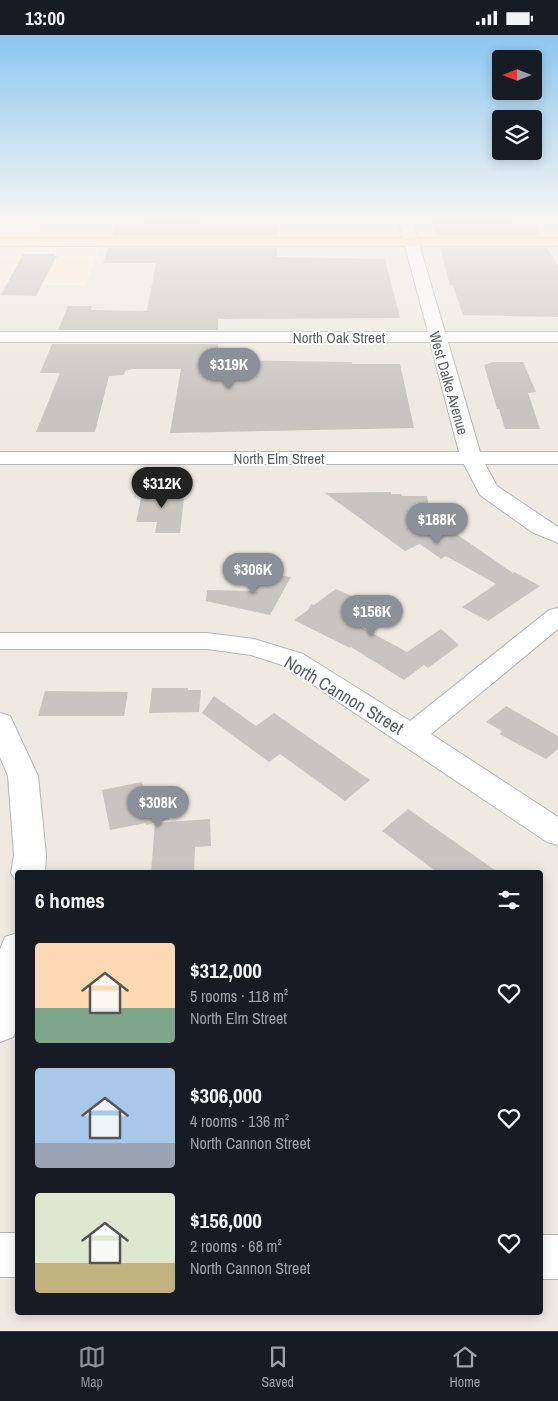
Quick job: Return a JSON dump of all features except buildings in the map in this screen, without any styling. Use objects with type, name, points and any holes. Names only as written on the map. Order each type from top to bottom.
[{"type":"street","name":"West Dalke Avenue","points":[[421,280],[470,458],[488,490],[540,527],[558,536]]},
{"type":"street","name":"North Oak Street","points":[[0,337],[558,337]]},
{"type":"street","name":"North Elm Street","points":[[0,458],[558,458]]},
{"type":"street","name":"North Cannon Street","points":[[0,641],[207,641],[254,647],[294,661],[411,735],[558,616]]},
{"type":"street","points":[[0,723],[23,776],[30,855],[28,870]]},
{"type":"street","points":[[411,735],[558,833]]},
{"type":"street","points":[[0,1025],[15,961]]},
{"type":"street","points":[[0,1255],[15,1255]]},
{"type":"street","points":[[543,1257],[558,1257]]},
{"type":"shaded area","points":[[0,280],[88,280],[86,285],[0,285]]}]
